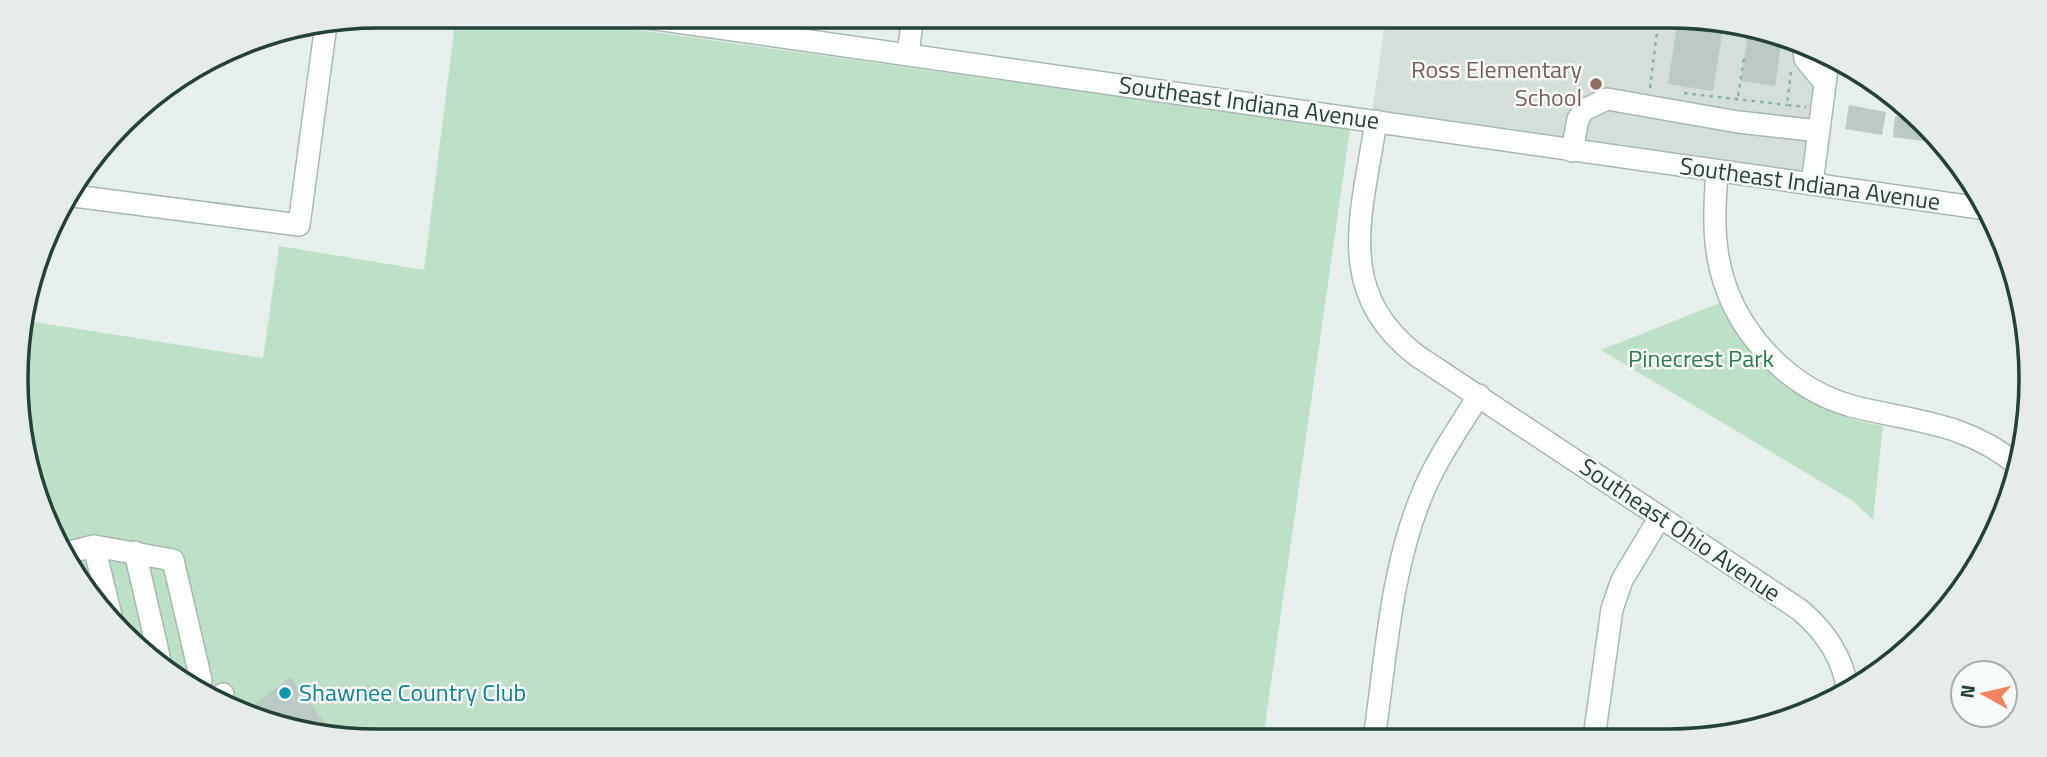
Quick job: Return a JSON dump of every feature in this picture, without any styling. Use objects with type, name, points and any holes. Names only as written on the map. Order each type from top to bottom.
[{"type":"street","name":"Southeast Indiana Avenue","points":[[721,28],[1974,207]]},
{"type":"street","points":[[908,54],[911,28]]},
{"type":"street","points":[[79,197],[299,225],[325,32]]},
{"type":"street","points":[[1805,56],[1825,83]]},
{"type":"street","points":[[1812,184],[1827,66]]},
{"type":"street","points":[[1572,151],[1578,119],[1584,110],[1607,99],[1738,122],[1819,131]]},
{"type":"street","name":"Southeast Ohio Avenue","points":[[1376,121],[1357,246],[1366,291],[1384,325],[1401,343],[1810,618],[1836,653],[1845,681]]},
{"type":"street","points":[[1717,171],[1715,234],[1721,271],[1735,309],[1767,355],[1803,384],[1828,397],[1854,406],[1955,428],[1986,442],[2009,459]]},
{"type":"street","points":[[1375,729],[1399,570],[1407,536],[1429,479],[1479,395]]},
{"type":"street","points":[[1595,729],[1612,609],[1622,580],[1660,516]]},
{"type":"street","points":[[94,546],[107,601]]},
{"type":"street","points":[[73,551],[94,546],[173,560],[197,678]]},
{"type":"street","points":[[135,552],[158,651]]},
{"type":"path","points":[[1657,28],[1649,88],[1661,90]]},
{"type":"path","points":[[1738,98],[1744,58]]},
{"type":"path","points":[[1787,105],[1791,68]]},
{"type":"path","points":[[1674,91],[1812,107]]},
{"type":"shaded area","name":"Ross Elementary School","points":[[1384,28],[1691,29],[1759,40],[1819,62],[1806,159],[1801,170],[1788,171],[1372,112]]},
{"type":"green space","name":"Shawnee Country Club","points":[[454,28],[624,28],[1350,129],[1264,729],[378,729],[333,726],[288,717],[223,693],[165,657],[115,610],[87,573],[64,534],[40,469],[31,424],[28,378],[33,322],[263,358],[279,246],[424,270]]},
{"type":"green space","name":"Pinecrest Park","points":[[1722,302],[1752,349],[1786,385],[1829,411],[1883,426],[1873,520],[1853,501],[1601,350]]},
{"type":"building","points":[[1676,28],[1722,32],[1713,91],[1668,84]]},
{"type":"building","points":[[1747,37],[1781,47],[1775,86],[1741,81]]},
{"type":"building","points":[[1849,105],[1886,112],[1882,135],[1845,129]]},
{"type":"building","points":[[1895,116],[1902,117],[1926,141],[1893,137]]},
{"type":"building","name":"Shawnee Country Club","points":[[290,677],[327,725],[288,717],[253,705]]},
{"type":"place","name":"Ross Elementary School","points":[[1596,84]]},
{"type":"place","name":"Shawnee Country Club","points":[[285,693]]}]
